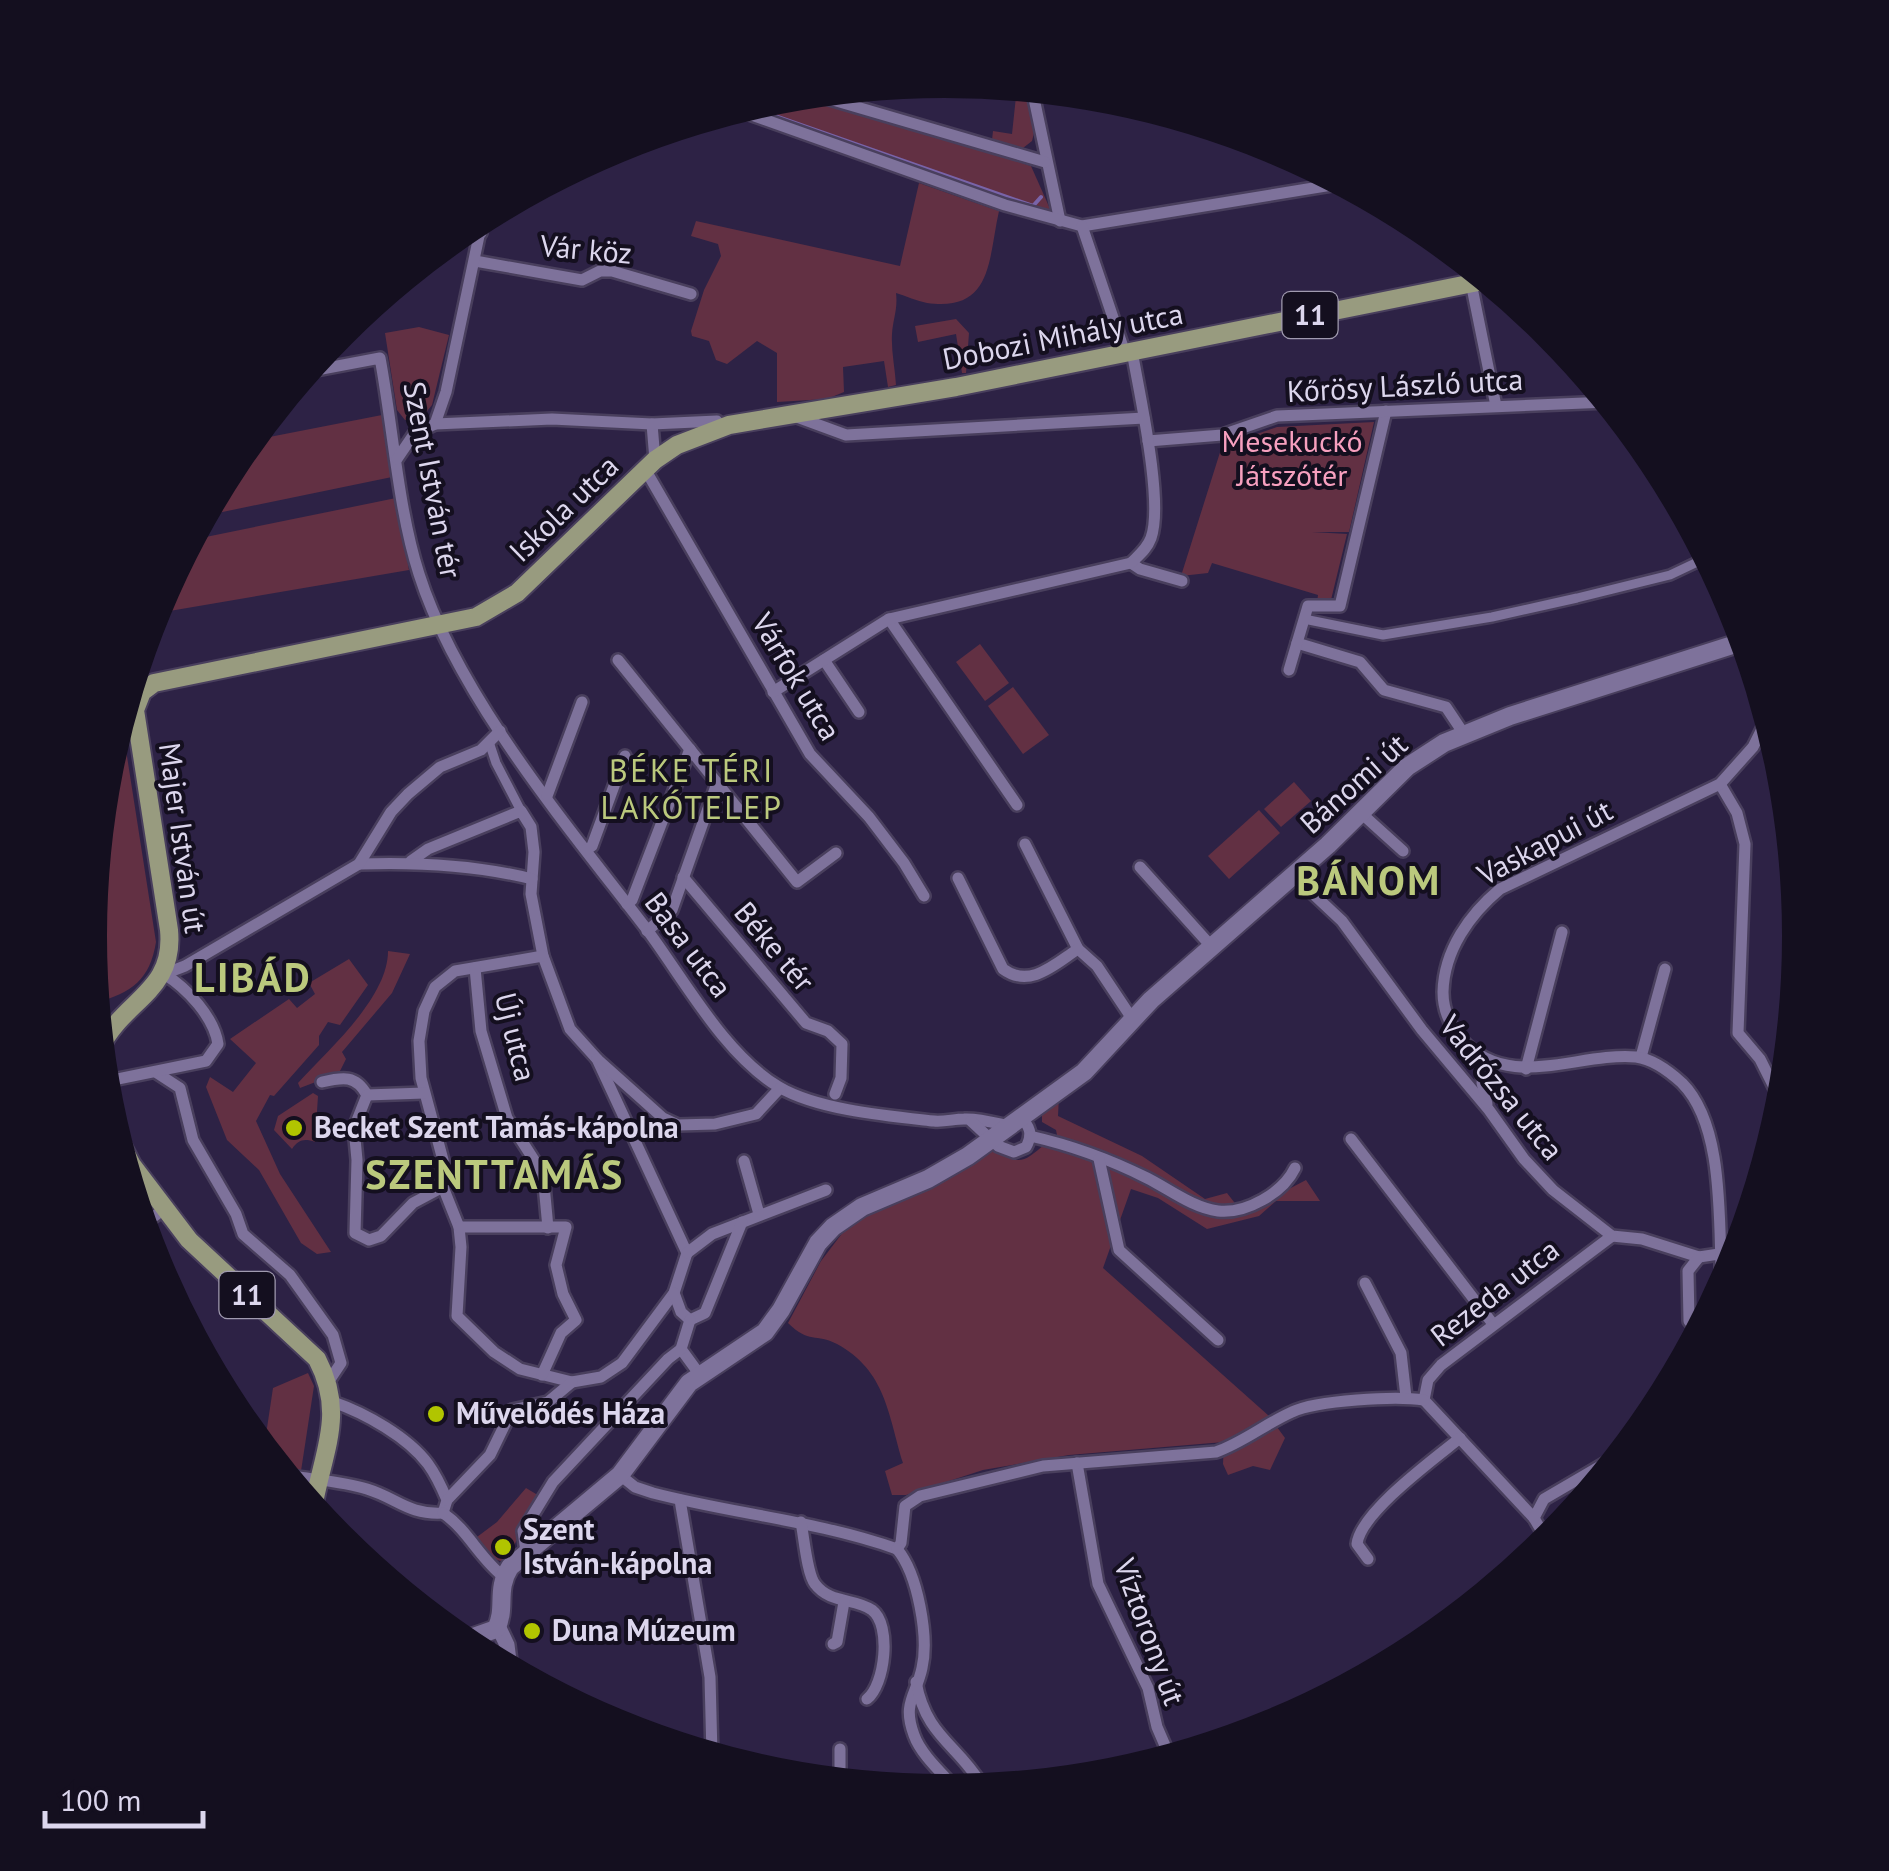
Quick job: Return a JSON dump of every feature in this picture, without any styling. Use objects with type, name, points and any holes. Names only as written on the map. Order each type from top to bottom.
[{"type":"main road","name":"Dobozi Mihály utca","points":[[650,464],[678,445],[728,425],[908,396],[1470,283]]},
{"type":"main road","name":"Iskola utca","points":[[450,624],[476,617],[517,592],[650,464]]},
{"type":"main road","name":"11","points":[[143,691],[154,683],[450,624]]},
{"type":"main road","name":"Bánomi út","points":[[504,1576],[526,1552],[620,1476],[689,1383],[764,1332],[781,1310],[818,1243],[833,1227],[854,1211],[928,1179],[992,1139],[1084,1072],[1133,1020],[1361,813],[1406,767],[1464,734],[1670,662],[1730,645]]},
{"type":"main road","name":"Majer István út","points":[[136,716],[171,948],[164,974]]},
{"type":"main road","points":[[111,1021],[164,974]]},
{"type":"main road","name":"11","points":[[144,1181],[216,1268],[317,1359],[333,1402],[316,1490]]},
{"type":"main road","points":[[483,1635],[498,1626],[499,1592],[504,1576]]},
{"type":"street","points":[[1035,103],[1060,221]]},
{"type":"street","points":[[847,104],[1045,162]]},
{"type":"street","points":[[763,118],[1082,226],[1322,188]]},
{"type":"street","points":[[773,692],[890,619],[1131,563],[1145,549],[1152,531],[1144,418],[1128,352],[1082,226]]},
{"type":"street","points":[[435,424],[446,392],[479,239]]},
{"type":"street","name":"Vár köz","points":[[475,261],[582,280],[612,270],[691,294]]},
{"type":"street","points":[[1481,292],[1496,406]]},
{"type":"street","name":"Szent István tér","points":[[328,368],[380,358],[414,559],[450,624]]},
{"type":"street","name":"Kőrösy László utca","points":[[1148,442],[1222,435],[1277,416],[1591,403]]},
{"type":"street","points":[[1289,670],[1308,606],[1340,606],[1386,411]]},
{"type":"street","points":[[790,414],[846,435],[1144,418]]},
{"type":"street","points":[[393,426],[402,433],[414,434],[435,424],[552,419],[652,424],[717,421]]},
{"type":"street","points":[[650,464],[652,424]]},
{"type":"street","points":[[398,460],[414,434]]},
{"type":"street","name":"Várfok utca","points":[[650,464],[810,754],[868,817],[924,896]]},
{"type":"street","points":[[1131,563],[1182,582]]},
{"type":"street","points":[[1304,618],[1383,635],[1577,598],[1670,574],[1695,563]]},
{"type":"street","points":[[890,619],[1017,804]]},
{"type":"street","name":"Basa utca","points":[[450,624],[500,731],[626,904],[755,1070],[780,1088],[831,1105],[939,1122],[968,1118],[1014,1122]]},
{"type":"street","points":[[1297,643],[1360,662],[1384,690],[1446,706],[1464,734]]},
{"type":"street","name":"Béke tér","points":[[618,660],[796,882],[836,854]]},
{"type":"street","name":"Várfok utca","points":[[824,660],[859,712]]},
{"type":"street","points":[[547,796],[582,702]]},
{"type":"street","points":[[359,864],[391,812],[408,794],[440,767],[480,750],[500,731]]},
{"type":"street","points":[[489,742],[496,763],[531,827],[531,894],[543,956],[570,1028],[597,1059],[664,1118],[678,1125],[714,1124],[756,1114],[780,1088]]},
{"type":"street","name":"Vaskapui út","points":[[1485,1059],[1455,1032],[1443,998],[1448,961],[1476,910],[1500,888],[1526,874],[1720,784],[1759,743]]},
{"type":"street","points":[[626,904],[632,900],[690,749]]},
{"type":"street","points":[[586,850],[592,846],[625,756]]},
{"type":"street","points":[[647,931],[672,910],[717,783]]},
{"type":"street","points":[[1720,784],[1737,813],[1745,844],[1738,1033],[1770,1078]]},
{"type":"street","points":[[411,861],[428,849],[521,811]]},
{"type":"street","points":[[1361,813],[1402,852]]},
{"type":"street","points":[[1024,844],[1078,949],[1096,966],[1133,1020]]},
{"type":"street","points":[[164,974],[185,966],[359,864],[411,861],[450,869],[496,870],[532,879]]},
{"type":"street","points":[[1140,867],[1212,946]]},
{"type":"street","name":"Vadrózsa utca","points":[[1293,875],[1342,922],[1422,1030],[1553,1190],[1612,1236],[1642,1239],[1699,1257],[1720,1254]]},
{"type":"street","name":"Béke tér","points":[[683,877],[806,1024],[828,1031],[842,1044],[841,1078],[835,1094]]},
{"type":"street","points":[[958,878],[1003,969],[1013,976],[1035,976],[1078,949]]},
{"type":"street","points":[[1526,1068],[1562,932]]},
{"type":"street","points":[[543,956],[444,977],[434,987],[424,1010],[419,1041],[424,1093],[443,1160],[443,1188],[459,1227],[457,1316],[494,1352],[520,1370],[572,1382],[601,1377],[622,1362],[674,1293],[686,1253],[712,1234],[826,1190]]},
{"type":"street","name":"Új utca","points":[[475,968],[482,1030],[507,1118],[543,1174],[548,1228]]},
{"type":"street","points":[[1640,1057],[1665,969]]},
{"type":"street","points":[[120,1079],[206,1061],[218,1044],[216,1031],[182,985],[164,974]]},
{"type":"street","points":[[1489,1110],[1482,1082],[1485,1059],[1526,1068],[1640,1057],[1680,1082],[1704,1116],[1712,1140],[1720,1253]]},
{"type":"street","points":[[597,1059],[686,1253]]},
{"type":"street","points":[[156,1073],[180,1088],[193,1140],[236,1214],[243,1234],[290,1275],[335,1339],[341,1363],[328,1381]]},
{"type":"street","points":[[322,1082],[352,1078],[367,1095]]},
{"type":"street","points":[[367,1095],[424,1093]]},
{"type":"street","points":[[367,1095],[354,1128],[358,1160],[354,1229],[358,1237],[369,1240],[381,1236],[413,1202],[443,1188]]},
{"type":"street","points":[[968,1118],[998,1146],[1014,1152],[1026,1146],[1030,1136],[1028,1124],[1014,1122]]},
{"type":"street","points":[[1030,1136],[1146,1177],[1208,1209],[1222,1212],[1261,1202],[1284,1184],[1295,1168]]},
{"type":"street","points":[[1351,1139],[1492,1324]]},
{"type":"street","points":[[1099,1159],[1118,1250],[1218,1340]]},
{"type":"street","points":[[744,1161],[760,1214]]},
{"type":"street","points":[[155,1216],[164,1209]]},
{"type":"street","points":[[690,1320],[705,1314],[742,1222]]},
{"type":"street","points":[[459,1227],[566,1226],[556,1265],[563,1294],[576,1320],[557,1340],[542,1375]]},
{"type":"street","name":"Rezeda utca","points":[[1424,1400],[1431,1375],[1492,1324],[1612,1236]]},
{"type":"street","points":[[1689,1319],[1688,1271],[1699,1257]]},
{"type":"street","points":[[1364,1283],[1401,1353],[1406,1398]]},
{"type":"street","points":[[674,1293],[690,1320]]},
{"type":"street","points":[[526,1552],[523,1531],[553,1482],[681,1349],[690,1320]]},
{"type":"street","points":[[681,1349],[700,1375]]},
{"type":"street","points":[[306,1479],[364,1488],[417,1512],[445,1506],[490,1455],[512,1410],[548,1402],[572,1382]]},
{"type":"street","points":[[898,1549],[904,1506],[910,1500],[1042,1466],[1216,1452],[1294,1410],[1319,1404],[1406,1398],[1424,1400],[1539,1526]]},
{"type":"street","points":[[333,1402],[368,1418],[420,1455],[436,1476],[445,1506],[494,1569],[504,1576]]},
{"type":"street","points":[[1368,1559],[1357,1544],[1359,1532],[1390,1496],[1460,1438]]},
{"type":"street","name":"Víztorony út","points":[[1078,1463],[1098,1584],[1148,1688],[1165,1744]]},
{"type":"street","points":[[1534,1518],[1544,1499],[1586,1474]]},
{"type":"street","points":[[620,1476],[635,1487],[680,1500],[801,1522],[898,1549],[909,1567],[917,1594],[922,1669],[908,1703],[914,1738],[944,1774]]},
{"type":"street","points":[[680,1500],[705,1637],[712,1740]]},
{"type":"street","points":[[801,1522],[813,1581],[830,1596],[876,1614],[885,1652],[880,1677],[867,1698]]},
{"type":"street","points":[[833,1644],[837,1642],[844,1602]]},
{"type":"street","points":[[498,1626],[508,1650]]},
{"type":"street","points":[[916,1682],[920,1705],[936,1733],[971,1773]]},
{"type":"street","points":[[840,1750],[840,1767]]},
{"type":"green space","points":[[1016,101],[1029,102],[1032,141],[1023,148],[992,140],[993,131],[1012,134]]},
{"type":"green space","points":[[829,106],[1031,166],[1049,214],[770,116]]},
{"type":"green space","points":[[919,183],[999,211],[989,264],[976,291],[949,304],[927,303],[896,293],[892,340],[896,385],[888,387],[884,361],[843,367],[844,392],[827,399],[777,402],[777,353],[757,341],[727,364],[716,360],[709,341],[692,336],[704,290],[721,256],[718,244],[691,236],[696,221],[900,266]]},
{"type":"green space","points":[[956,319],[969,333],[966,373],[962,373],[956,334],[918,342],[915,326]]},
{"type":"green space","points":[[419,327],[449,335],[432,405],[420,417],[405,420],[397,410],[385,333]]},
{"type":"green space","points":[[382,415],[392,477],[221,512],[272,437]]},
{"type":"green space","name":"Mesekuckó Játszótér","points":[[1374,422],[1349,532],[1312,532],[1347,534],[1330,604],[1317,603],[1318,595],[1212,563],[1208,573],[1181,576],[1222,446],[1277,427]]},
{"type":"green space","points":[[396,498],[409,570],[172,611],[208,536]]},
{"type":"green space","points":[[980,644],[1009,683],[985,701],[956,662]]},
{"type":"green space","points":[[1013,687],[1049,735],[1023,754],[988,706]]},
{"type":"green space","points":[[127,755],[156,942],[144,975],[109,998],[108,881]]},
{"type":"green space","points":[[1294,782],[1311,801],[1281,827],[1264,809]]},
{"type":"green space","points":[[1259,810],[1280,833],[1229,879],[1208,856]]},
{"type":"green space","points":[[388,951],[410,954],[392,993],[342,1052],[346,1059],[339,1073],[300,1088],[298,1083],[367,1005],[385,969]]},
{"type":"green space","points":[[349,959],[368,985],[340,1025],[328,1022],[319,1036],[319,1045],[274,1096],[270,1095],[256,1121],[280,1174],[331,1252],[317,1254],[301,1243],[259,1170],[227,1140],[206,1087],[210,1077],[233,1092],[256,1063],[230,1039],[289,999],[297,1008],[315,994],[309,983]]},
{"type":"green space","points":[[313,1093],[318,1096],[315,1142],[302,1141],[292,1149],[274,1130],[278,1116]]},
{"type":"green space","points":[[1059,1096],[1058,1116],[1142,1156],[1205,1199],[1227,1193],[1241,1211],[1273,1189],[1285,1191],[1306,1180],[1320,1201],[1276,1201],[1259,1216],[1207,1229],[1158,1198],[1131,1189],[1103,1268],[1269,1416],[1285,1438],[1270,1470],[1253,1466],[1228,1475],[1223,1464],[1224,1442],[1069,1455],[983,1470],[906,1495],[892,1495],[885,1471],[903,1463],[883,1395],[875,1381],[866,1367],[837,1344],[802,1334],[788,1323],[821,1261],[850,1223],[992,1149],[1021,1160],[1046,1143],[1059,1145],[1056,1130],[1042,1122],[1042,1109]]},
{"type":"green space","points":[[308,1373],[314,1386],[301,1471],[267,1428],[273,1388]]},
{"type":"green space","points":[[526,1488],[541,1497],[507,1563],[494,1559],[477,1537],[497,1522]]},
{"type":"waterway","points":[[774,116],[1033,206],[1041,197]]},
{"type":"place","name":"Becket Szent Tamás-kápolna","points":[[294,1128]]},
{"type":"place","name":"Művelődés Háza","points":[[436,1414]]},
{"type":"place","name":"Szent István-kápolna","points":[[503,1547]]},
{"type":"place","name":"Duna Múzeum","points":[[532,1631]]},
{"type":"district","name":"BÉKE TÉRI LAKÓTELEP","points":[[692,790]]},
{"type":"district","name":"BÁNOM","points":[[1369,881]]},
{"type":"district","name":"LIBÁD","points":[[253,978]]},
{"type":"district","name":"SZENTTAMÁS","points":[[495,1175]]}]
